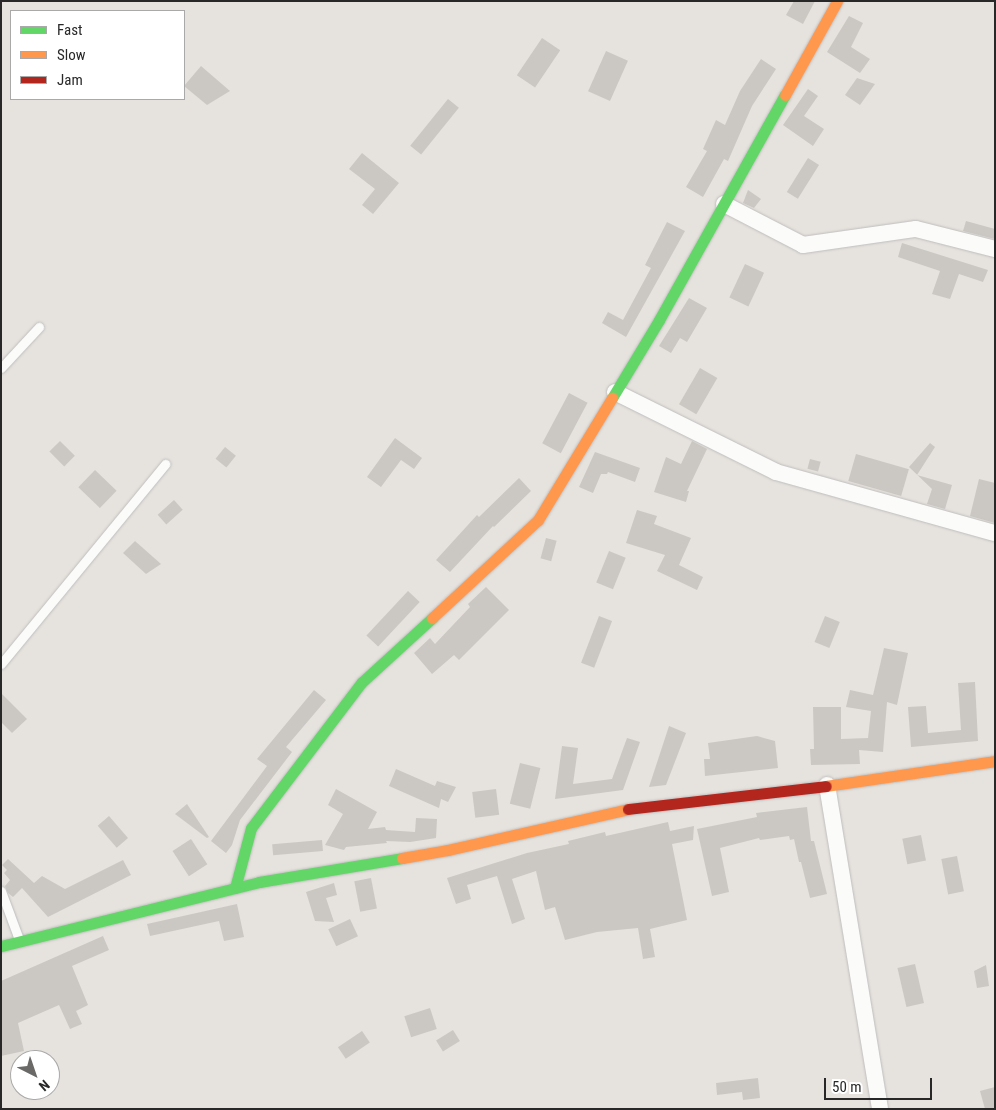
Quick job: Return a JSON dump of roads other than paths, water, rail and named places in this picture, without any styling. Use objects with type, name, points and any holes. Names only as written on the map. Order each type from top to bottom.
[{"type":"street","points":[[235,888],[251,828],[356,690],[538,520],[724,204],[837,1]]},
{"type":"street","points":[[724,204],[803,245],[916,229],[995,249]]},
{"type":"street","points":[[615,392],[776,472],[995,533]]},
{"type":"street","points":[[1,946],[235,888],[448,850],[625,809],[827,785],[995,761]]},
{"type":"street","points":[[827,785],[880,1109]]},
{"type":"lane","points":[[1,368],[39,326]]},
{"type":"lane","points":[[1,664],[165,464]]},
{"type":"lane","points":[[1,891],[20,942]]}]
